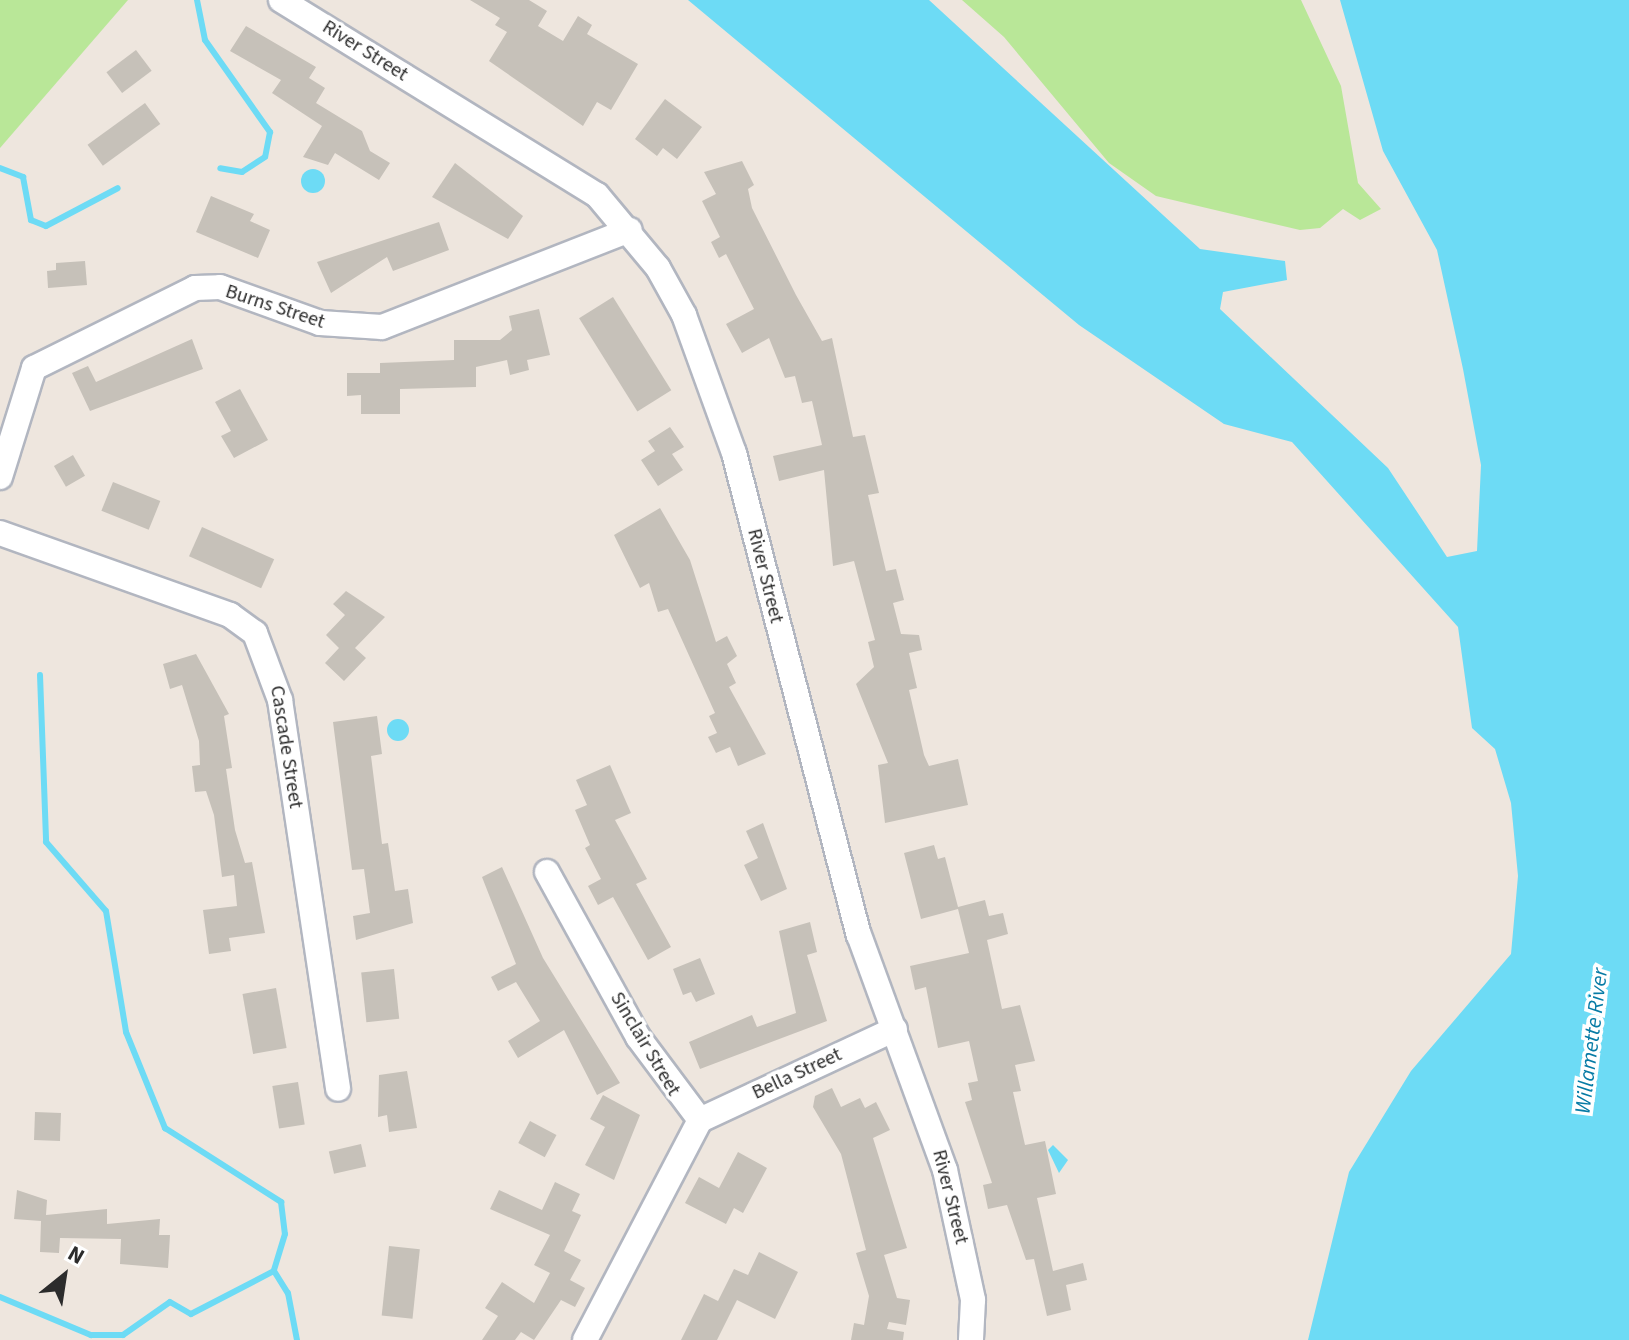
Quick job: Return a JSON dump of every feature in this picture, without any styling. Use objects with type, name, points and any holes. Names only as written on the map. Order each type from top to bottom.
[{"type":"street","name":"River Street","points":[[281,0],[597,195],[630,230],[684,315],[734,453],[836,854],[945,1170],[973,1300],[971,1340]]},
{"type":"street","name":"Burns Street","points":[[0,477],[34,368],[195,288],[220,287],[320,323],[382,327],[630,230]]},
{"type":"street","name":"Cascade Street","points":[[0,533],[230,615],[255,633],[280,700],[338,1089]]},
{"type":"street","name":"Sinclair Street","points":[[547,872],[638,1037],[700,1120]]},
{"type":"street","name":"Bella Street","points":[[700,1120],[895,1029]]},
{"type":"street","points":[[585,1340],[700,1120]]},
{"type":"green space","points":[[0,0],[128,0],[0,148]]},
{"type":"green space","points":[[962,0],[1301,0],[1341,86],[1358,183],[1381,209],[1360,220],[1343,209],[1320,228],[1300,230],[1156,196],[1109,163],[1004,37]]},
{"type":"water","name":"Willamette River","points":[[688,0],[929,0],[1200,249],[1285,261],[1287,280],[1223,292],[1220,309],[1388,468],[1447,557],[1477,551],[1481,465],[1463,369],[1437,250],[1383,151],[1340,0],[1629,0],[1629,1340],[1308,1340],[1349,1172],[1411,1071],[1511,954],[1518,876],[1511,803],[1495,749],[1472,728],[1458,627],[1292,442],[1224,424],[1079,325]]},
{"type":"water","points":[[313,169],[322,172],[325,181],[322,190],[313,193],[304,190],[301,181],[304,172]]},
{"type":"water","points":[[394,719],[402,719],[409,730],[402,741],[394,741],[387,734],[387,726]]},
{"type":"water","points":[[1053,1145],[1068,1160],[1059,1173],[1048,1150]]},
{"type":"building","points":[[470,0],[529,0],[547,11],[538,26],[563,41],[578,16],[592,25],[587,34],[638,64],[611,110],[597,102],[583,126],[489,61],[507,32],[495,25],[500,18]]},
{"type":"building","points":[[246,26],[316,67],[309,78],[325,88],[316,103],[362,131],[370,151],[390,163],[379,180],[335,153],[328,165],[303,157],[322,126],[272,93],[281,80],[230,51]]},
{"type":"building","points":[[136,50],[152,71],[122,93],[106,72]]},
{"type":"building","points":[[665,99],[702,127],[677,159],[663,148],[657,156],[635,139]]},
{"type":"building","points":[[145,103],[160,124],[103,166],[88,145]]},
{"type":"building","points":[[742,161],[754,185],[748,189],[752,208],[796,295],[822,341],[832,338],[853,437],[865,435],[879,493],[868,495],[886,571],[896,569],[904,600],[893,603],[901,634],[919,635],[922,650],[909,653],[917,688],[909,690],[924,755],[929,766],[958,759],[968,805],[885,823],[878,765],[888,763],[856,684],[874,667],[868,642],[875,640],[854,561],[833,566],[824,470],[779,481],[773,456],[822,445],[812,401],[802,403],[795,376],[785,378],[769,338],[742,353],[726,324],[754,309],[726,254],[719,258],[711,242],[720,237],[702,201],[716,194],[704,172]]},
{"type":"building","points":[[455,163],[523,216],[508,239],[432,197]]},
{"type":"building","points":[[211,196],[254,214],[250,221],[270,230],[258,258],[196,232]]},
{"type":"building","points":[[439,222],[449,250],[393,271],[387,257],[331,293],[317,262]]},
{"type":"building","points":[[85,261],[87,285],[48,288],[47,271],[56,270],[56,263]]},
{"type":"building","points":[[613,297],[671,390],[637,411],[579,318]]},
{"type":"building","points":[[539,309],[550,355],[527,360],[529,370],[510,375],[507,360],[476,367],[476,387],[400,389],[400,414],[361,414],[361,395],[347,396],[347,373],[380,373],[380,363],[454,360],[454,340],[500,340],[512,330],[509,316]]},
{"type":"building","points":[[192,339],[203,369],[90,411],[72,373],[88,366],[96,382]]},
{"type":"building","points":[[240,389],[268,440],[234,458],[221,436],[231,431],[215,402]]},
{"type":"building","points":[[670,427],[684,447],[672,454],[683,470],[658,486],[641,460],[655,451],[648,441]]},
{"type":"building","points":[[73,455],[85,476],[66,487],[54,466]]},
{"type":"building","points":[[113,482],[160,501],[149,530],[101,511]]},
{"type":"building","points":[[660,508],[690,560],[716,642],[727,636],[737,656],[727,664],[736,683],[729,687],[766,754],[738,766],[730,747],[716,753],[708,737],[717,733],[709,716],[715,713],[668,609],[658,612],[649,583],[640,588],[614,535]]},
{"type":"building","points":[[202,527],[274,559],[261,588],[189,556]]},
{"type":"building","points":[[346,591],[385,617],[355,648],[366,658],[344,681],[325,663],[339,648],[326,635],[345,615],[333,604]]},
{"type":"building","points":[[196,654],[229,714],[224,716],[232,768],[226,769],[235,830],[245,863],[252,862],[265,933],[229,938],[231,951],[209,954],[203,910],[237,906],[234,875],[222,877],[214,815],[206,791],[195,792],[192,766],[200,765],[199,741],[182,685],[170,689],[163,664]]},
{"type":"building","points":[[377,716],[382,754],[371,756],[382,844],[388,843],[395,891],[408,889],[413,923],[356,940],[353,916],[370,913],[364,869],[352,870],[333,722]]},
{"type":"building","points":[[610,765],[631,813],[615,820],[647,879],[636,884],[671,947],[648,960],[613,897],[598,905],[588,886],[601,879],[585,848],[590,845],[575,810],[587,805],[576,780]]},
{"type":"building","points":[[763,823],[787,889],[761,901],[744,865],[758,858],[746,831]]},
{"type":"building","points":[[934,845],[938,859],[945,857],[958,907],[985,900],[989,916],[1003,913],[1008,934],[987,940],[1002,1009],[1020,1005],[1035,1061],[1015,1065],[1021,1091],[1013,1092],[1025,1145],[1045,1141],[1056,1194],[1037,1198],[1053,1271],[1083,1263],[1087,1280],[1066,1285],[1071,1310],[1047,1316],[1034,1259],[1026,1260],[1007,1205],[988,1209],[983,1185],[992,1183],[965,1102],[972,1100],[968,1083],[978,1081],[969,1041],[938,1048],[926,987],[915,990],[910,966],[969,953],[958,909],[921,919],[904,853]]},
{"type":"building","points":[[502,867],[543,958],[620,1083],[597,1095],[564,1030],[518,1058],[508,1041],[540,1021],[516,982],[498,991],[491,977],[516,964],[482,877]]},
{"type":"building","points":[[810,922],[817,952],[807,955],[827,1021],[700,1069],[689,1042],[752,1015],[757,1027],[796,1013],[779,931]]},
{"type":"building","points":[[700,958],[715,994],[696,1002],[691,992],[683,995],[673,969]]},
{"type":"building","points":[[394,969],[399,1019],[366,1022],[361,972]]},
{"type":"building","points":[[276,988],[287,1048],[253,1054],[243,994]]},
{"type":"building","points":[[407,1071],[417,1128],[389,1132],[387,1115],[378,1117],[379,1075]]},
{"type":"building","points":[[298,1082],[305,1124],[279,1129],[272,1086]]},
{"type":"building","points":[[832,1088],[841,1107],[860,1098],[865,1108],[876,1102],[890,1130],[873,1138],[907,1248],[884,1255],[897,1298],[910,1300],[906,1325],[889,1322],[887,1329],[904,1332],[903,1340],[851,1340],[854,1323],[864,1325],[869,1296],[856,1253],[866,1250],[841,1154],[813,1107],[815,1096]]},
{"type":"building","points":[[603,1095],[640,1115],[614,1180],[585,1165],[605,1127],[590,1119]]},
{"type":"building","points":[[35,1112],[61,1113],[60,1141],[34,1140]]},
{"type":"building","points":[[530,1121],[556,1135],[545,1157],[518,1143]]},
{"type":"building","points":[[361,1144],[366,1166],[334,1174],[329,1151]]},
{"type":"building","points":[[738,1152],[767,1168],[743,1213],[734,1208],[726,1224],[685,1203],[699,1177],[719,1188]]},
{"type":"building","points":[[555,1182],[580,1194],[572,1211],[581,1215],[564,1251],[581,1260],[570,1280],[585,1288],[575,1307],[561,1300],[534,1340],[521,1332],[515,1340],[482,1340],[498,1316],[485,1308],[502,1282],[534,1303],[550,1273],[534,1265],[550,1235],[490,1209],[499,1190],[542,1210]]},
{"type":"building","points":[[17,1190],[47,1200],[46,1215],[107,1209],[107,1224],[160,1219],[159,1235],[170,1235],[168,1268],[120,1264],[121,1239],[60,1238],[59,1253],[40,1252],[41,1221],[14,1219]]},
{"type":"building","points":[[389,1246],[420,1249],[413,1319],[382,1316]]},
{"type":"building","points":[[759,1252],[798,1272],[775,1319],[737,1300],[717,1340],[681,1340],[704,1294],[718,1301],[734,1269],[748,1275]]},
{"type":"waterway","points":[[197,0],[205,40],[270,132],[265,157],[242,172],[220,168]]},
{"type":"waterway","points":[[0,168],[23,177],[31,220],[46,226],[118,188]]},
{"type":"waterway","points":[[40,675],[46,842],[106,911],[126,1032],[165,1128],[281,1202],[285,1234],[274,1271]]},
{"type":"waterway","points":[[0,1297],[91,1335],[123,1335],[170,1302],[191,1314],[274,1271],[288,1293],[297,1340]]}]
